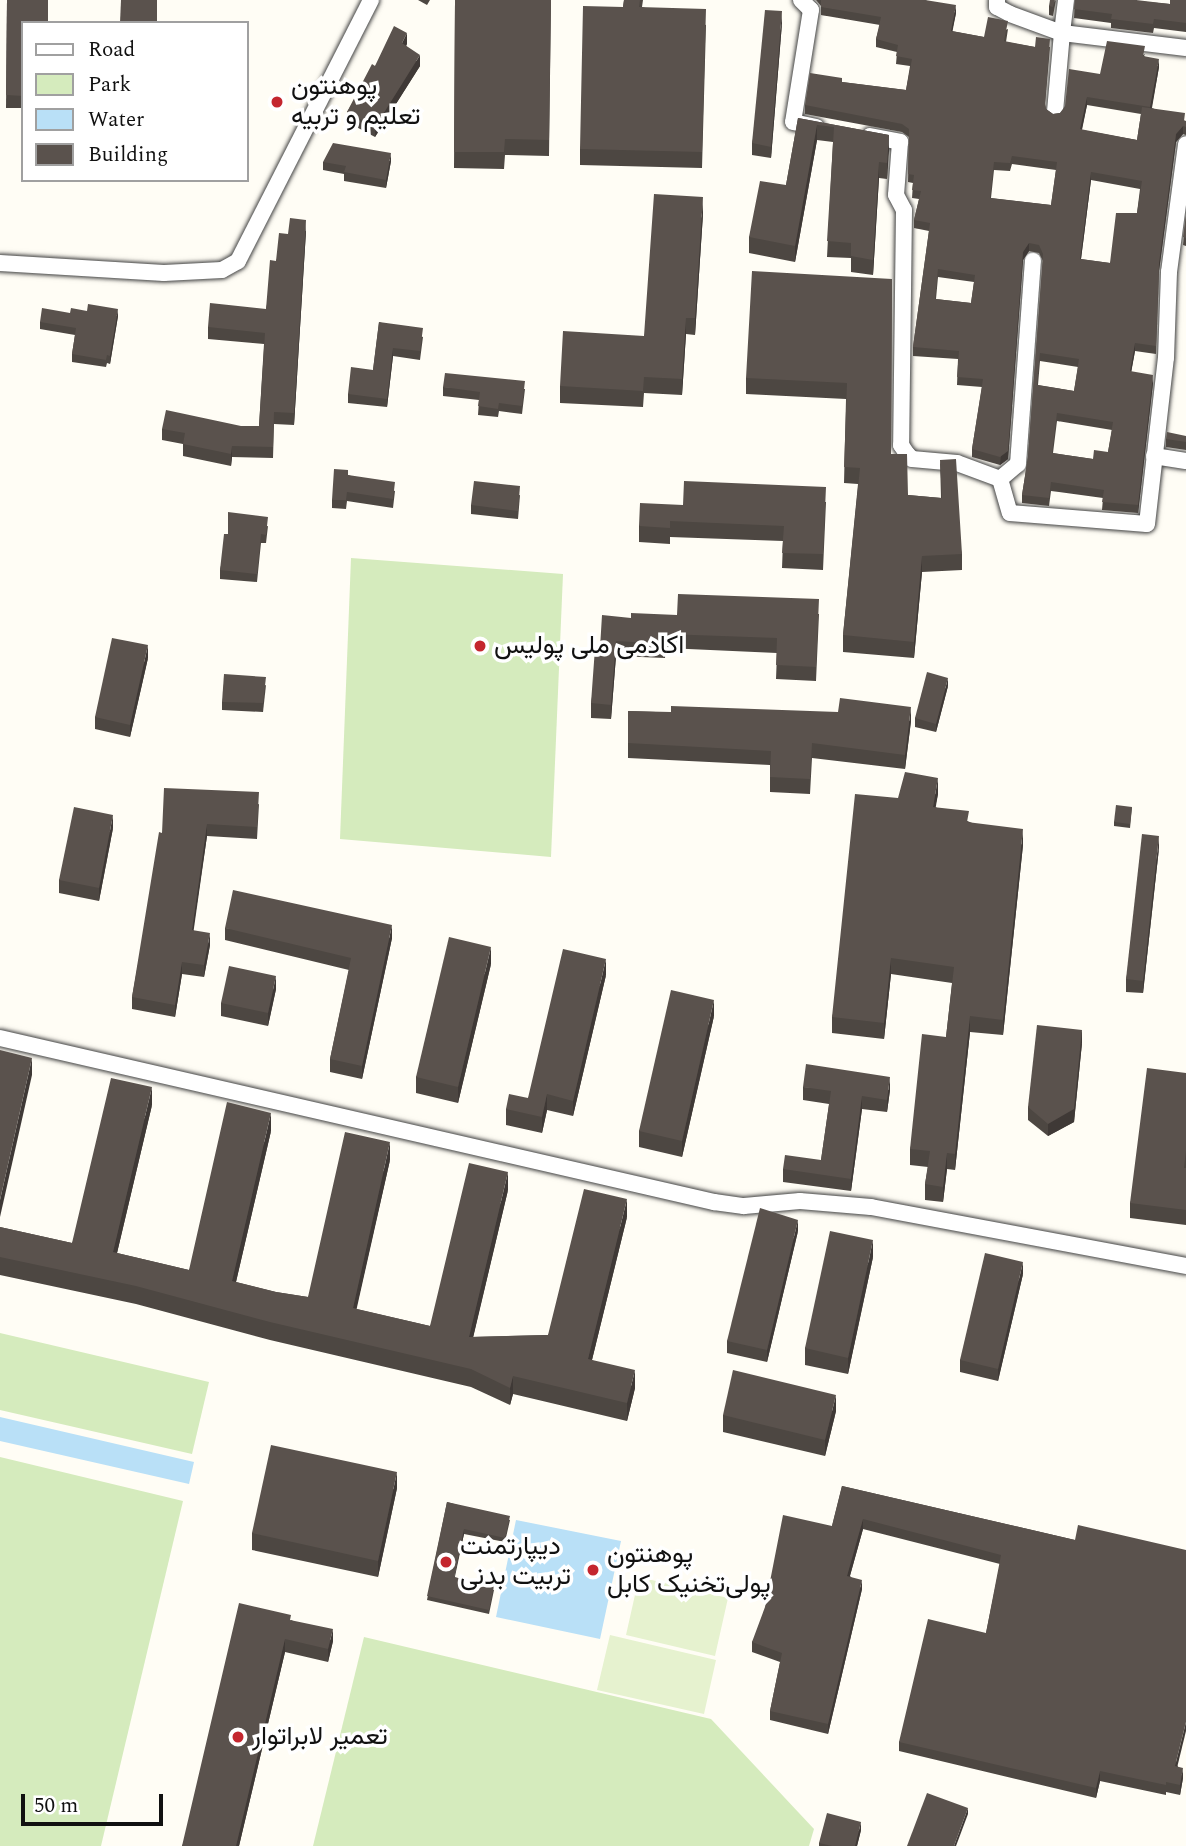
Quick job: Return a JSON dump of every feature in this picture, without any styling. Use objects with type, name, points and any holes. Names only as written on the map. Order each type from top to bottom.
[{"type":"street","points":[[0,263],[164,273],[222,270],[238,261],[371,0]]},
{"type":"street","points":[[801,0],[811,10],[793,122],[833,130]]},
{"type":"street","points":[[997,0],[997,6],[1010,14],[1062,33],[1186,48]]},
{"type":"street","points":[[1055,112],[1066,0]]},
{"type":"street","points":[[860,135],[900,142],[896,195],[904,210],[901,445],[912,459],[957,463],[1000,479]]},
{"type":"street","points":[[1000,479],[1010,513],[1147,524],[1179,250],[1186,144]]},
{"type":"street","points":[[1000,479],[1018,464],[1033,261]]},
{"type":"street","points":[[1154,456],[1186,461]]},
{"type":"street","points":[[0,1038],[714,1202],[744,1206],[800,1200],[871,1207],[1186,1266]]},
{"type":"green space","points":[[351,558],[563,574],[551,857],[340,839]]},
{"type":"green space","points":[[0,1333],[209,1382],[192,1454],[0,1410]]},
{"type":"green space","points":[[0,1457],[183,1501],[101,1846],[0,1846]]},
{"type":"green space","points":[[639,1577],[728,1598],[715,1656],[626,1635]]},
{"type":"green space","points":[[610,1635],[716,1660],[704,1714],[597,1690]]},
{"type":"green space","points":[[364,1637],[711,1719],[814,1829],[809,1846],[313,1846]]},
{"type":"water","points":[[0,1417],[194,1462],[189,1484],[0,1441]]},
{"type":"water","points":[[516,1520],[621,1541],[600,1639],[496,1617]]},
{"type":"building","points":[[7,0],[48,0],[48,21],[21,21],[21,96],[6,95]]},
{"type":"building","points":[[121,0],[157,0],[157,21],[120,21]]},
{"type":"building","points":[[455,0],[551,0],[549,140],[505,139],[504,152],[454,152]]},
{"type":"building","points":[[624,0],[640,0],[639,7],[706,9],[702,152],[580,149],[583,6],[623,7]]},
{"type":"building","points":[[821,0],[925,0],[956,5],[951,31],[984,37],[988,17],[1008,21],[1004,41],[1035,47],[1036,37],[1050,39],[1045,103],[1046,109],[1053,114],[1060,113],[1065,106],[1069,69],[1100,74],[1107,41],[1145,46],[1143,56],[1159,59],[1150,107],[1087,97],[1080,129],[1137,140],[1142,107],[1185,113],[1186,127],[1183,126],[1176,134],[1159,263],[1156,346],[1135,343],[1130,371],[1153,375],[1138,505],[1102,502],[1104,490],[1051,482],[1049,498],[1022,495],[1028,457],[1043,254],[1039,245],[1029,243],[1023,252],[1008,451],[1000,457],[972,449],[983,379],[957,377],[959,351],[913,347],[930,223],[914,220],[921,191],[912,190],[914,175],[908,174],[909,129],[902,124],[805,105],[810,73],[842,78],[842,82],[906,90],[912,59],[896,56],[898,45],[876,39],[881,17],[821,7]],"holes":[[[1012,156],[1057,162],[1051,205],[990,198],[994,162],[1010,163]],[[1091,172],[1142,181],[1137,213],[1116,213],[1110,263],[1080,259]],[[938,269],[975,275],[971,303],[935,299]],[[1040,353],[1079,359],[1074,391],[1037,385]],[[1057,413],[1113,422],[1108,452],[1094,450],[1093,459],[1052,453]]]},
{"type":"building","points":[[1075,0],[1136,0],[1170,4],[1170,0],[1186,0],[1186,23],[1154,19],[1153,24],[1111,19],[1112,14],[1074,9]]},
{"type":"building","points":[[765,10],[782,11],[771,147],[752,143]]},
{"type":"building","points":[[394,26],[407,33],[402,43],[420,55],[375,127],[347,112],[372,64],[375,66]]},
{"type":"building","points":[[798,118],[889,135],[887,163],[879,162],[873,260],[851,256],[851,243],[827,241],[834,127],[817,125],[795,246],[749,237],[760,181],[786,185]]},
{"type":"building","points":[[333,143],[391,153],[386,180],[344,172],[346,166],[323,162]]},
{"type":"building","points":[[654,194],[703,197],[695,318],[686,318],[682,379],[644,377],[643,391],[560,386],[563,331],[644,336]]},
{"type":"building","points":[[1186,216],[1186,238],[1183,237]]},
{"type":"building","points":[[290,218],[306,220],[294,413],[274,412],[273,447],[232,446],[231,454],[183,444],[185,433],[162,429],[166,410],[241,426],[259,426],[265,333],[208,327],[210,303],[266,309],[270,260],[276,261],[279,233],[288,234]]},
{"type":"building","points":[[752,271],[892,279],[891,454],[907,454],[908,495],[942,498],[940,460],[956,459],[962,554],[922,556],[914,642],[843,635],[860,468],[844,467],[847,383],[746,378]]},
{"type":"building","points":[[88,304],[118,309],[110,356],[107,355],[106,360],[72,354],[76,328],[40,322],[42,308],[70,313],[71,308],[87,311]]},
{"type":"building","points":[[379,322],[423,328],[420,351],[393,348],[387,399],[348,394],[351,367],[373,370]]},
{"type":"building","points":[[445,373],[525,381],[522,406],[499,403],[498,409],[478,406],[480,392],[443,387]]},
{"type":"building","points":[[1167,432],[1186,436],[1186,442],[1166,439]]},
{"type":"building","points":[[334,469],[348,470],[348,475],[395,482],[393,499],[347,492],[346,500],[332,500]]},
{"type":"building","points":[[474,481],[520,486],[518,511],[471,505]]},
{"type":"building","points":[[684,481],[826,487],[823,554],[782,553],[784,526],[670,521],[670,528],[639,526],[640,503],[683,505]]},
{"type":"building","points":[[228,512],[268,517],[266,535],[261,534],[257,574],[220,570],[224,534],[228,534]]},
{"type":"building","points":[[678,594],[819,599],[816,667],[776,665],[777,638],[666,634],[665,644],[616,641],[611,705],[591,703],[595,648],[600,648],[602,615],[631,618],[631,613],[677,615]]},
{"type":"building","points":[[112,638],[148,645],[130,725],[95,717]]},
{"type":"building","points":[[927,672],[948,678],[936,724],[915,718]]},
{"type":"building","points":[[224,674],[266,677],[263,703],[222,702]]},
{"type":"building","points":[[840,698],[911,707],[905,755],[812,743],[810,779],[770,777],[771,751],[628,743],[628,711],[671,712],[671,706],[838,712]]},
{"type":"building","points":[[905,772],[938,778],[933,807],[969,811],[967,822],[1023,829],[1003,1020],[970,1016],[955,1154],[947,1153],[943,1187],[925,1184],[930,1151],[910,1149],[922,1034],[946,1037],[954,967],[891,958],[884,1023],[832,1017],[855,794],[898,798]]},
{"type":"building","points":[[164,788],[259,792],[257,827],[207,824],[192,930],[210,933],[204,965],[182,962],[175,1005],[132,997],[159,832],[162,833]]},
{"type":"building","points":[[1116,805],[1132,807],[1130,824],[1114,822]]},
{"type":"building","points":[[74,807],[113,815],[99,888],[59,880]]},
{"type":"building","points":[[1142,834],[1159,836],[1143,981],[1126,979]]},
{"type":"building","points":[[233,890],[392,925],[362,1066],[330,1059],[351,958],[225,928]]},
{"type":"building","points":[[449,937],[491,947],[458,1087],[416,1077]]},
{"type":"building","points":[[563,949],[606,959],[573,1101],[547,1094],[542,1117],[506,1109],[509,1094],[528,1098]]},
{"type":"building","points":[[229,966],[276,976],[268,1013],[221,1003]]},
{"type":"building","points":[[671,990],[714,1000],[682,1141],[639,1131]]},
{"type":"building","points":[[1037,1025],[1082,1030],[1074,1109],[1048,1124],[1028,1107]]},
{"type":"building","points":[[0,1050],[32,1058],[0,1200]]},
{"type":"building","points":[[806,1064],[890,1077],[887,1100],[862,1096],[851,1179],[783,1169],[785,1155],[821,1160],[831,1091],[803,1087]]},
{"type":"building","points":[[1147,1068],[1186,1073],[1186,1210],[1130,1203]]},
{"type":"building","points":[[111,1078],[152,1087],[113,1252],[189,1270],[227,1102],[271,1113],[232,1281],[276,1292],[308,1297],[345,1132],[390,1142],[353,1308],[430,1326],[469,1163],[508,1172],[469,1337],[548,1335],[584,1189],[627,1199],[588,1359],[635,1370],[627,1403],[513,1376],[510,1388],[471,1369],[270,1322],[136,1286],[0,1257],[0,1227],[72,1243]]},
{"type":"building","points":[[760,1208],[798,1220],[767,1350],[727,1341]]},
{"type":"building","points":[[830,1231],[873,1240],[848,1358],[805,1348]]},
{"type":"building","points":[[985,1253],[1023,1262],[998,1369],[960,1360]]},
{"type":"building","points":[[733,1370],[836,1395],[825,1440],[723,1415]]},
{"type":"building","points":[[271,1445],[397,1472],[378,1561],[252,1533]]},
{"type":"building","points":[[842,1486],[1075,1540],[1078,1525],[1186,1550],[1186,1722],[1175,1766],[1183,1768],[1180,1785],[1166,1782],[1166,1785],[1100,1771],[1096,1788],[899,1742],[928,1619],[986,1633],[1001,1555],[863,1519],[847,1576],[862,1580],[828,1724],[770,1711],[782,1653],[752,1642],[765,1607],[783,1515],[832,1526]]},
{"type":"building","name":"دیپارتمنت تربیت بدنی","points":[[447,1502],[510,1516],[505,1538],[464,1529],[454,1577],[494,1586],[489,1610],[427,1596]]},
{"type":"building","name":"تعمیر لابراتوار","points":[[239,1603],[291,1615],[290,1620],[333,1629],[328,1649],[285,1639],[236,1846],[182,1846]]},
{"type":"building","points":[[927,1793],[968,1808],[954,1846],[907,1846]]},
{"type":"building","points":[[827,1813],[861,1822],[855,1846],[819,1843]]},
{"type":"place","name":"پوهنتون تعلیم و تربیه","points":[[277,102]]},
{"type":"place","name":"اکادمی ملی پولیس","points":[[480,646]]},
{"type":"place","name":"دیپارتمنت تربیت بدنی","points":[[446,1562]]},
{"type":"place","name":"پوهنتون پولی‌تخنیک کابل","points":[[593,1570]]},
{"type":"place","name":"تعمیر لابراتوار","points":[[238,1737]]}]
